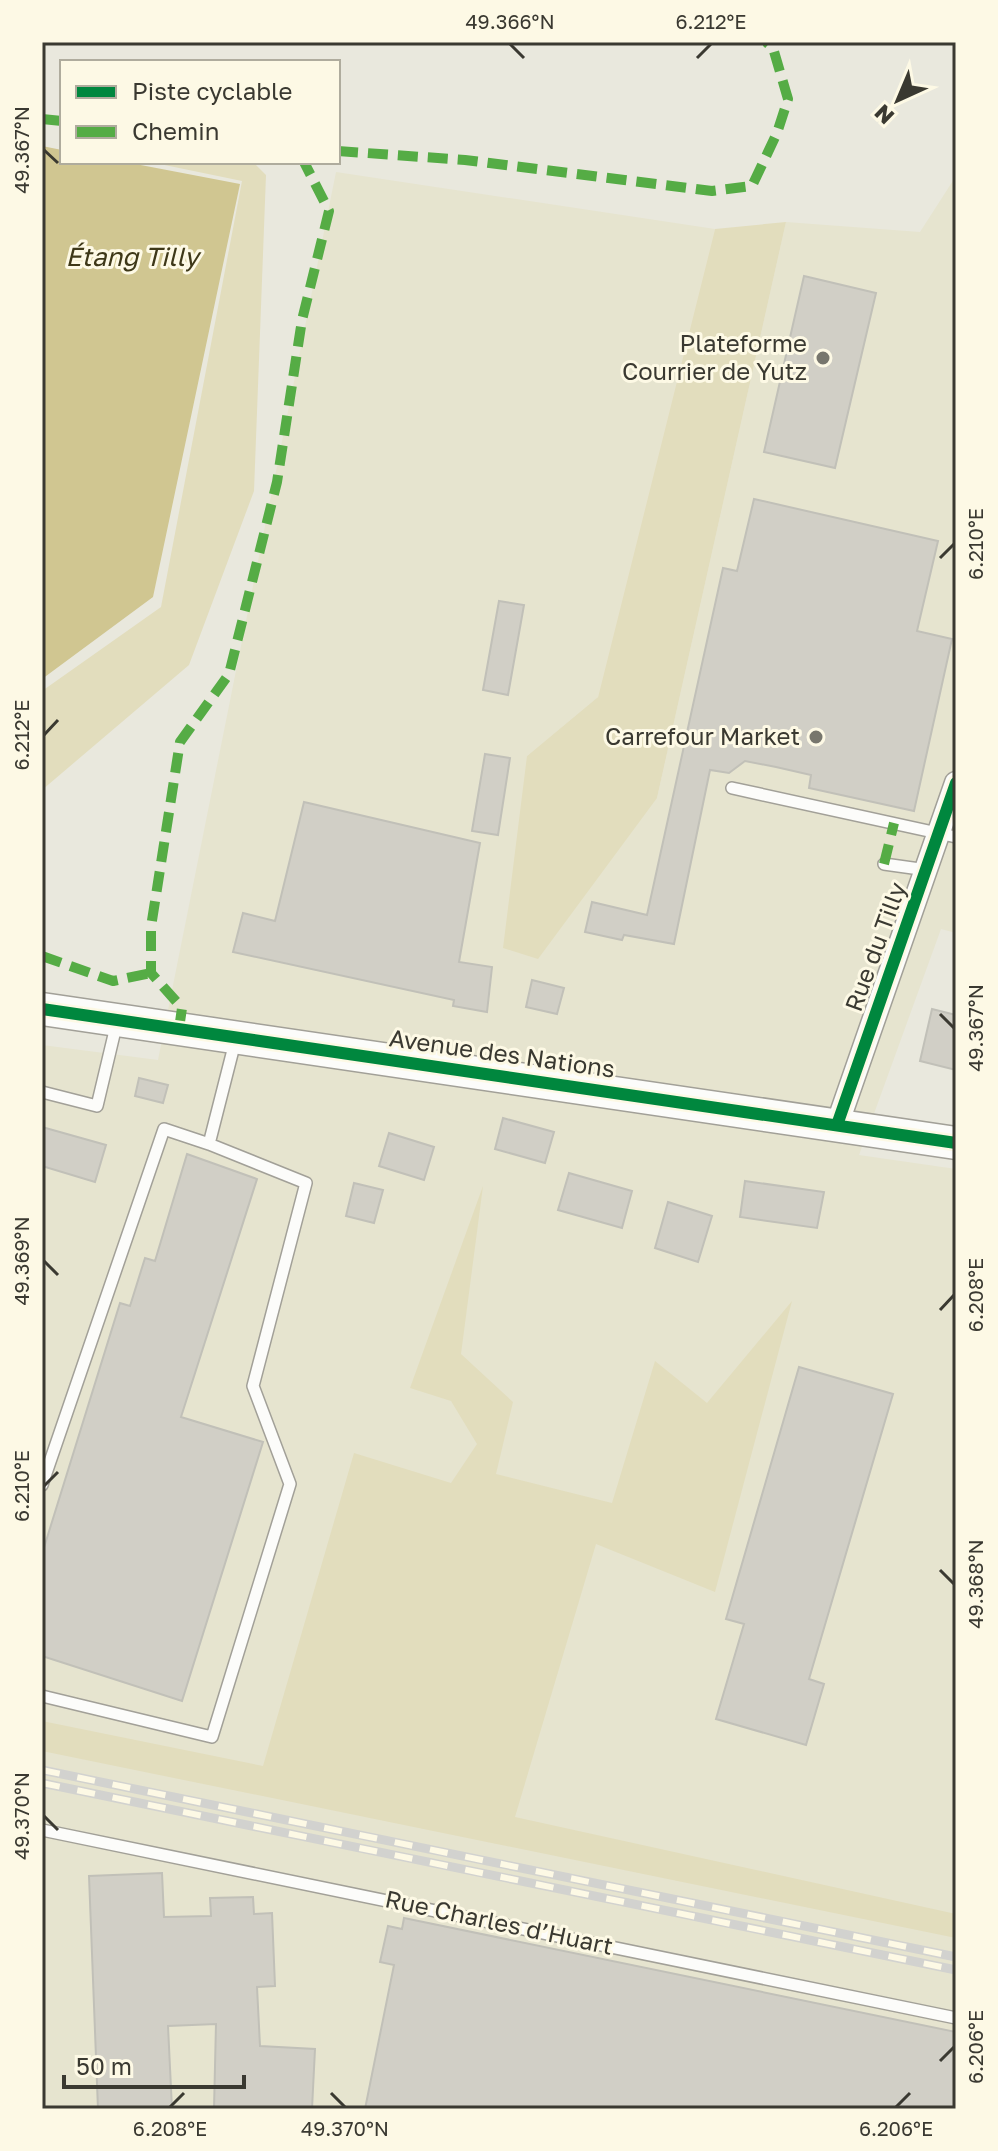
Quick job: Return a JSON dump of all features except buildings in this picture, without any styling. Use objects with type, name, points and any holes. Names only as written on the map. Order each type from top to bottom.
[{"type":"main road","name":"Avenue des Nations","points":[[42,1009],[956,1143]]},
{"type":"street","name":"Rue du Tilly","points":[[837,1125],[927,871],[948,835],[956,783]]},
{"type":"lane","points":[[732,788],[948,835]]},
{"type":"lane","points":[[884,864],[927,871]]},
{"type":"lane","points":[[42,1092],[97,1106],[117,1020]]},
{"type":"lane","points":[[209,1144],[237,1037]]},
{"type":"lane","points":[[42,1485],[164,1129],[306,1183],[253,1386],[290,1484],[212,1737],[42,1696]]},
{"type":"lane","name":"Rue Charles d’Huart","points":[[42,1830],[956,2018]]},
{"type":"shaded area","points":[[160,164],[255,164],[266,175],[254,491],[189,665],[42,790],[42,691],[161,607],[242,181]]},
{"type":"shaded area","points":[[336,172],[715,229],[598,697],[527,756],[657,798],[786,222],[920,232],[956,176],[956,933],[941,929],[859,1155],[956,1169],[956,2109],[42,2109],[42,1045],[158,1060]]},
{"type":"shaded area","points":[[786,222],[657,798],[538,959],[503,948],[527,756],[598,697],[715,229]]},
{"type":"shaded area","points":[[483,1186],[461,1354],[513,1402],[496,1474],[612,1503],[655,1361],[707,1403],[792,1301],[715,1592],[596,1544],[515,1817],[956,1914],[956,1938],[42,1751],[42,1721],[263,1766],[354,1453],[451,1483],[477,1444],[451,1401],[410,1388]]},
{"type":"water","name":"Étang Tilly","points":[[42,146],[60,150],[60,164],[135,164],[240,184],[153,597],[42,679]]},
{"type":"railway","points":[[42,1770],[956,1957]]},
{"type":"railway","points":[[42,1783],[956,1970]]},
{"type":"marked path","points":[[340,151],[465,160],[712,191],[752,186],[777,133],[788,99],[773,48],[766,42]]},
{"type":"marked path","points":[[42,119],[60,121]]},
{"type":"marked path","points":[[179,1029],[182,1008],[151,973],[151,927],[180,742],[229,674],[277,482],[302,320],[329,211],[305,164]]},
{"type":"marked path","points":[[884,864],[894,823]]},
{"type":"marked path","points":[[42,956],[113,981],[151,973]]},
{"type":"cycle path","points":[[837,1125],[956,783]]},
{"type":"cycle path","points":[[42,1009],[956,1143]]},
{"type":"place","name":"Plateforme Courrier de Yutz","points":[[823,358]]},
{"type":"place","name":"Carrefour Market","points":[[816,737]]}]
